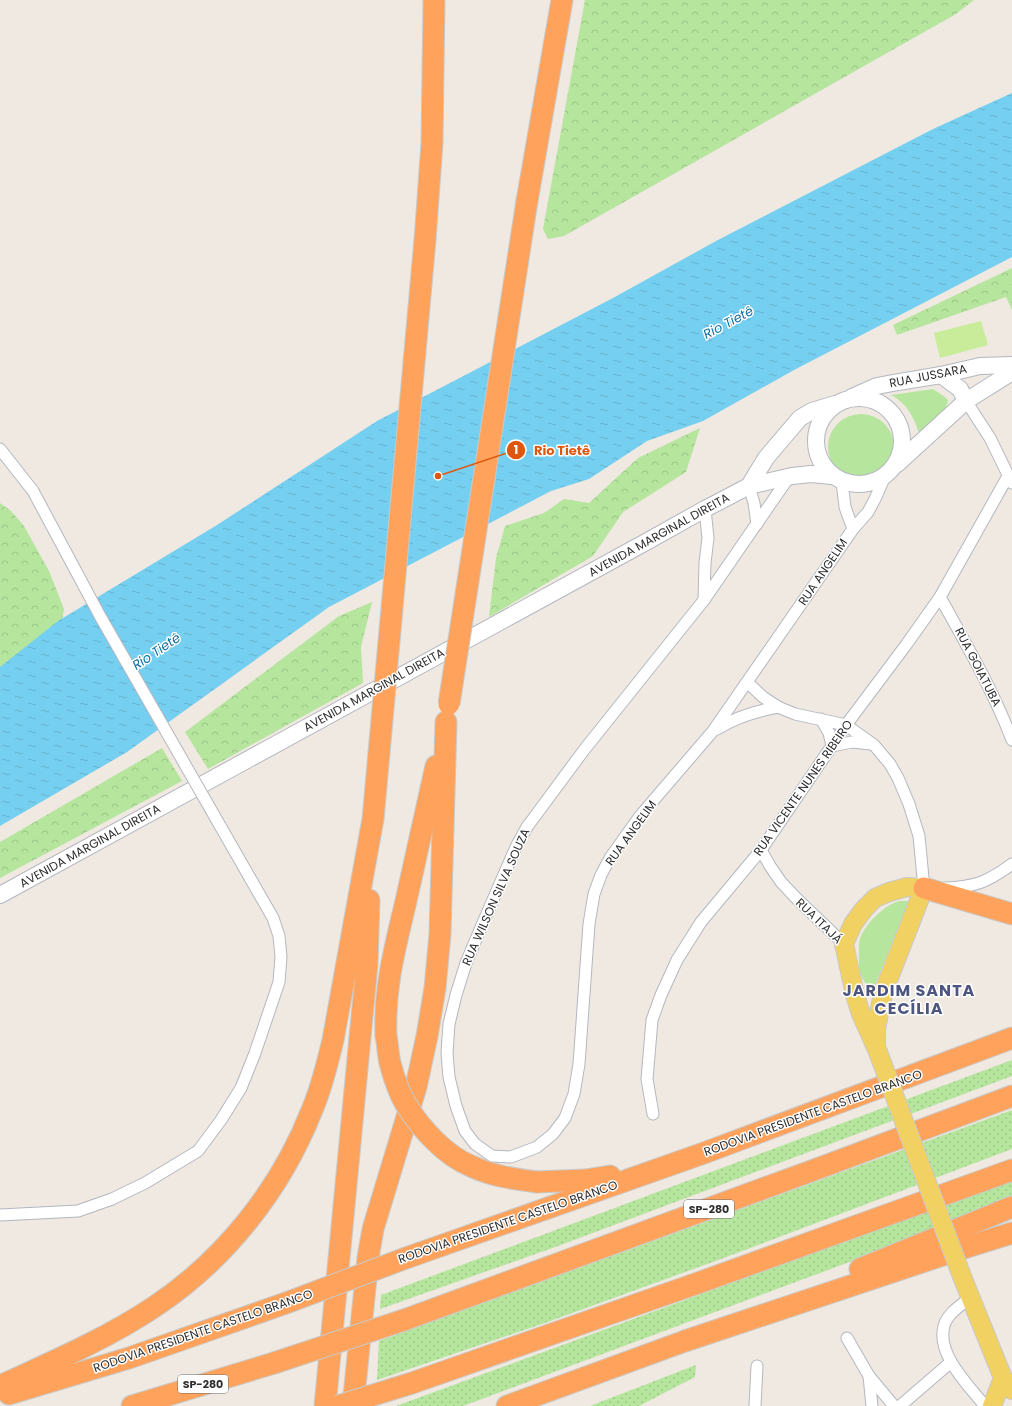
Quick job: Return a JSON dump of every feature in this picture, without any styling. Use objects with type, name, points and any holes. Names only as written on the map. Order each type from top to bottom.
[{"type":"highway","points":[[325,1406],[367,964],[374,810],[425,240],[432,143],[434,0]]},
{"type":"highway","points":[[562,0],[527,201],[447,713],[393,953],[385,1012],[386,1036],[390,1062],[397,1086],[407,1106],[436,1141],[451,1155],[471,1166],[499,1176],[517,1180],[536,1182],[585,1180],[613,1176],[704,1153]]},
{"type":"highway","points":[[353,1406],[368,1258],[379,1207],[416,1087],[435,988],[440,934],[447,713]]},
{"type":"highway","points":[[0,1386],[72,1352],[126,1324],[181,1288],[229,1243],[270,1192],[287,1164],[302,1134],[327,1066],[333,1040],[374,810]]},
{"type":"highway","points":[[924,888],[1012,914]]},
{"type":"highway","name":"RODOVIA PRESIDENTE CASTELO BRANCO","points":[[0,1396],[129,1358],[286,1303],[406,1258],[704,1153],[1012,1038]]},
{"type":"highway","name":"SP-280","points":[[132,1406],[274,1363],[404,1320],[1012,1096]]},
{"type":"highway","points":[[338,1406],[412,1383],[698,1283],[1012,1170]]},
{"type":"highway","points":[[507,1406],[685,1340],[1012,1207]]},
{"type":"highway","points":[[685,1340],[970,1246],[1012,1234]]},
{"type":"main road","name":"RUA JUSSARA","points":[[842,402],[877,386],[941,375],[980,366],[1012,365]]},
{"type":"main road","points":[[842,402],[826,413],[818,425],[815,439],[816,453],[822,466],[837,479],[857,485],[872,483],[890,471],[966,401],[1012,372]]},
{"type":"main road","points":[[941,375],[960,390],[966,401]]},
{"type":"main road","points":[[749,486],[766,458],[800,418],[821,407],[862,398],[876,401],[889,410],[898,422],[902,436],[902,451],[890,471]]},
{"type":"main road","name":"AVENIDA MARGINAL DIREITA","points":[[0,895],[749,486],[788,477],[811,474],[837,479]]},
{"type":"main road","points":[[844,944],[853,924],[864,909],[875,898],[907,887],[924,888],[883,993],[876,1029],[877,1048]]},
{"type":"main road","name":"RUA ITAJÁ","points":[[844,944],[856,995],[866,1025],[877,1048],[964,1279],[1007,1384]]},
{"type":"main road","points":[[856,995],[869,996],[883,993]]},
{"type":"main road","points":[[992,1406],[1007,1384]]},
{"type":"street","points":[[966,401],[990,438],[1010,480]]},
{"type":"street","points":[[0,449],[11,461],[33,491],[100,616],[250,878],[272,918],[279,936],[281,957],[279,982],[255,1053],[241,1088],[221,1120],[198,1151],[145,1183],[112,1199],[78,1210],[0,1215]]},
{"type":"street","name":"RUA ANGELIM","points":[[465,1131],[475,1144],[492,1156],[511,1157],[537,1147],[553,1134],[565,1118],[574,1094],[579,1064],[589,924],[594,894],[601,875],[610,858],[640,816],[713,731],[748,683],[853,529],[868,512],[890,471]]},
{"type":"street","name":"RUA WILSON SILVA SOUZA","points":[[465,1131],[456,1106],[449,1077],[447,1053],[449,1024],[466,963],[516,847],[527,826],[560,781],[704,600],[788,477]]},
{"type":"street","name":"RUA ANGELIM","points":[[837,479],[853,529]]},
{"type":"street","name":"RUA VICENTE NUNES RIBEIRO","points":[[653,1114],[647,1078],[652,1020],[661,995],[677,960],[702,922],[761,850],[846,725],[940,597],[1010,480]]},
{"type":"street","points":[[749,486],[754,503],[757,524]]},
{"type":"street","points":[[704,600],[705,563],[708,538],[705,509]]},
{"type":"street","name":"RUA GOIATUBA","points":[[940,597],[1003,716],[1012,740]]},
{"type":"street","points":[[748,683],[763,697],[778,707],[795,714],[846,725],[874,745],[890,764],[898,778],[909,804],[919,836],[924,888],[965,887],[984,882],[1012,864]]},
{"type":"street","points":[[713,731],[747,714],[778,707]]},
{"type":"street","points":[[821,719],[829,733],[832,746],[852,742],[874,745]]},
{"type":"street","name":"RUA ITAJÁ","points":[[761,850],[781,882],[844,944]]},
{"type":"street","points":[[971,1297],[953,1312],[944,1326],[943,1343],[951,1362],[985,1406]]},
{"type":"street","points":[[847,1338],[869,1376],[894,1406]]},
{"type":"street","points":[[900,1406],[951,1362]]},
{"type":"street","points":[[755,1406],[757,1366]]},
{"type":"street","points":[[869,1376],[872,1406]]},
{"type":"green space","points":[[585,0],[974,0],[956,14],[564,236],[548,239],[543,229]]},
{"type":"green space","points":[[1012,268],[1012,310],[1006,297],[897,335],[893,325]]},
{"type":"green space","points":[[981,321],[988,345],[940,358],[934,333]]},
{"type":"green space","points":[[933,389],[948,400],[944,415],[920,437],[916,424],[906,407],[891,395]]},
{"type":"green space","points":[[854,414],[868,414],[880,419],[889,428],[894,440],[892,460],[885,471],[868,480],[854,480],[842,475],[833,466],[828,454],[828,440],[833,428],[842,419]]},
{"type":"green space","points":[[700,428],[686,472],[623,512],[593,556],[489,617],[496,558],[505,526],[544,513],[564,499],[589,503],[638,458]]},
{"type":"green space","points":[[0,503],[11,511],[24,526],[49,571],[64,609],[62,621],[0,680]]},
{"type":"green space","points":[[372,602],[361,647],[363,683],[208,769],[185,732],[339,616]]},
{"type":"green space","points":[[162,748],[182,781],[0,878],[0,842]]},
{"type":"green space","points":[[899,901],[909,901],[875,985],[868,986],[863,980],[859,964],[859,942],[861,936],[872,920],[882,910]]},
{"type":"green space","points":[[1012,1060],[1012,1076],[558,1246],[380,1309],[381,1295]]},
{"type":"green space","points":[[1012,1110],[1012,1149],[721,1259],[542,1324],[377,1380],[379,1341]]},
{"type":"green space","points":[[1012,1180],[1012,1197],[930,1232],[463,1406],[396,1406]]},
{"type":"green space","points":[[696,1365],[695,1377],[639,1406],[590,1406]]},
{"type":"water","points":[[1012,93],[1012,257],[794,370],[703,421],[647,441],[589,479],[551,491],[329,607],[127,752],[0,826],[0,667],[58,621],[217,525],[377,421],[613,298],[716,241],[933,129]]},
{"type":"place","name":"Rio Tietê","points":[[438,476]]},
{"type":"district","name":"JARDIM SANTA CECÍLIA","points":[[909,999]]}]
